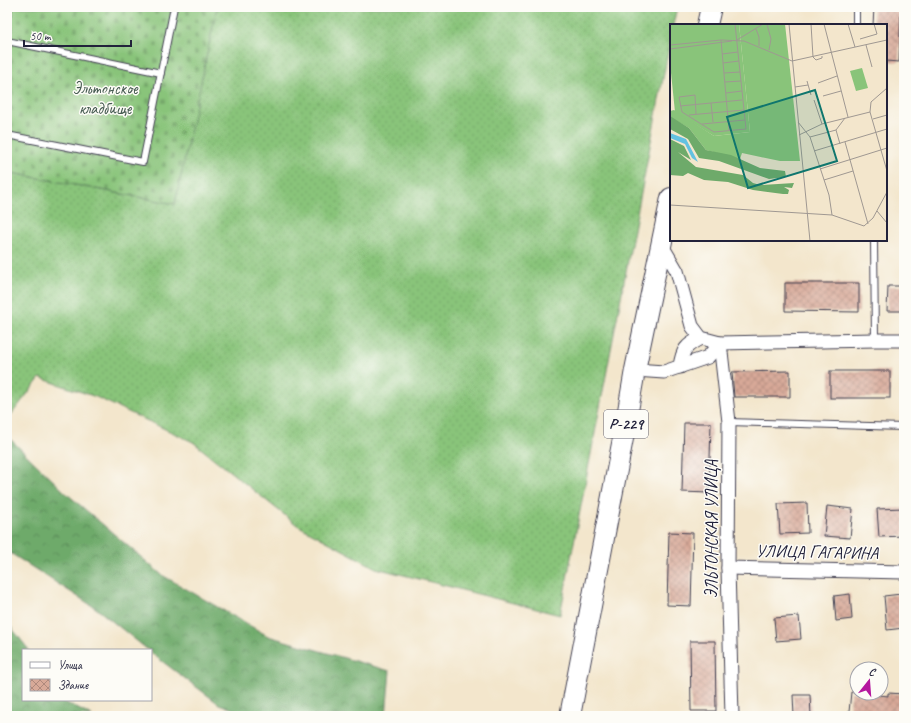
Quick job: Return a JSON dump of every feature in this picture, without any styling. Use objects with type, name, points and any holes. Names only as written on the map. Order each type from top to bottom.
[{"type":"main road","points":[[707,24],[711,7]]},
{"type":"main road","name":"Р-229","points":[[570,716],[635,370],[670,203]]},
{"type":"street","points":[[661,244],[677,271],[692,326],[701,338],[720,343],[904,340]]},
{"type":"street","points":[[680,367],[681,357],[685,350],[691,343],[701,338]]},
{"type":"street","points":[[635,370],[664,372],[680,367],[708,357],[720,343]]},
{"type":"street","name":"ЭЛЬТОНСКАЯ УЛИЦА","points":[[720,343],[729,422],[728,568],[732,716]]},
{"type":"street","name":"УЛИЦА ГАГАРИНА","points":[[728,568],[904,572]]},
{"type":"lane","points":[[7,17],[9,7]]},
{"type":"lane","points":[[7,136],[143,162],[174,7]]},
{"type":"lane","points":[[856,7],[856,24]]},
{"type":"lane","points":[[7,41],[161,73]]},
{"type":"lane","points":[[874,241],[875,340]]},
{"type":"lane","points":[[729,422],[904,427]]},
{"type":"green space","name":"Эльтонское кладбище","points":[[7,7],[217,7],[175,204],[7,172]]},
{"type":"green space","points":[[214,7],[677,7],[673,24],[670,24],[670,42],[560,615],[376,568],[297,525],[193,442],[96,397],[40,378],[7,420],[7,172],[175,204]]},
{"type":"green space","points":[[7,436],[66,493],[162,575],[268,636],[390,671],[386,716],[252,716],[219,704],[152,654],[152,649],[147,649],[97,609],[7,551]]},
{"type":"green space","points":[[7,622],[28,649],[22,649],[22,701],[63,701],[92,716],[7,716]]},
{"type":"building","points":[[874,7],[901,7],[899,62],[887,61],[887,24],[873,24]]},
{"type":"building","points":[[785,283],[859,283],[859,312],[785,311]]},
{"type":"building","points":[[888,286],[904,286],[904,311],[887,311]]},
{"type":"building","points":[[790,371],[790,397],[734,397],[732,372]]},
{"type":"building","points":[[830,371],[890,371],[890,398],[830,398]]},
{"type":"building","points":[[684,423],[711,423],[709,493],[682,492]]},
{"type":"building","points":[[807,503],[808,533],[780,534],[778,504]]},
{"type":"building","points":[[827,506],[853,509],[850,538],[824,536]]},
{"type":"building","points":[[904,508],[904,536],[879,537],[877,509]]},
{"type":"building","points":[[669,532],[693,533],[691,606],[667,605]]},
{"type":"building","points":[[850,594],[852,619],[836,621],[834,596]]},
{"type":"building","points":[[901,594],[904,628],[887,630],[884,596]]},
{"type":"building","points":[[799,616],[801,639],[776,641],[774,618]]},
{"type":"building","points":[[690,641],[715,641],[716,711],[691,711]]},
{"type":"building","points":[[889,693],[904,694],[904,716],[886,716],[887,715],[849,712],[850,701],[889,701]]},
{"type":"building","points":[[793,695],[810,695],[811,716],[794,716]]}]
